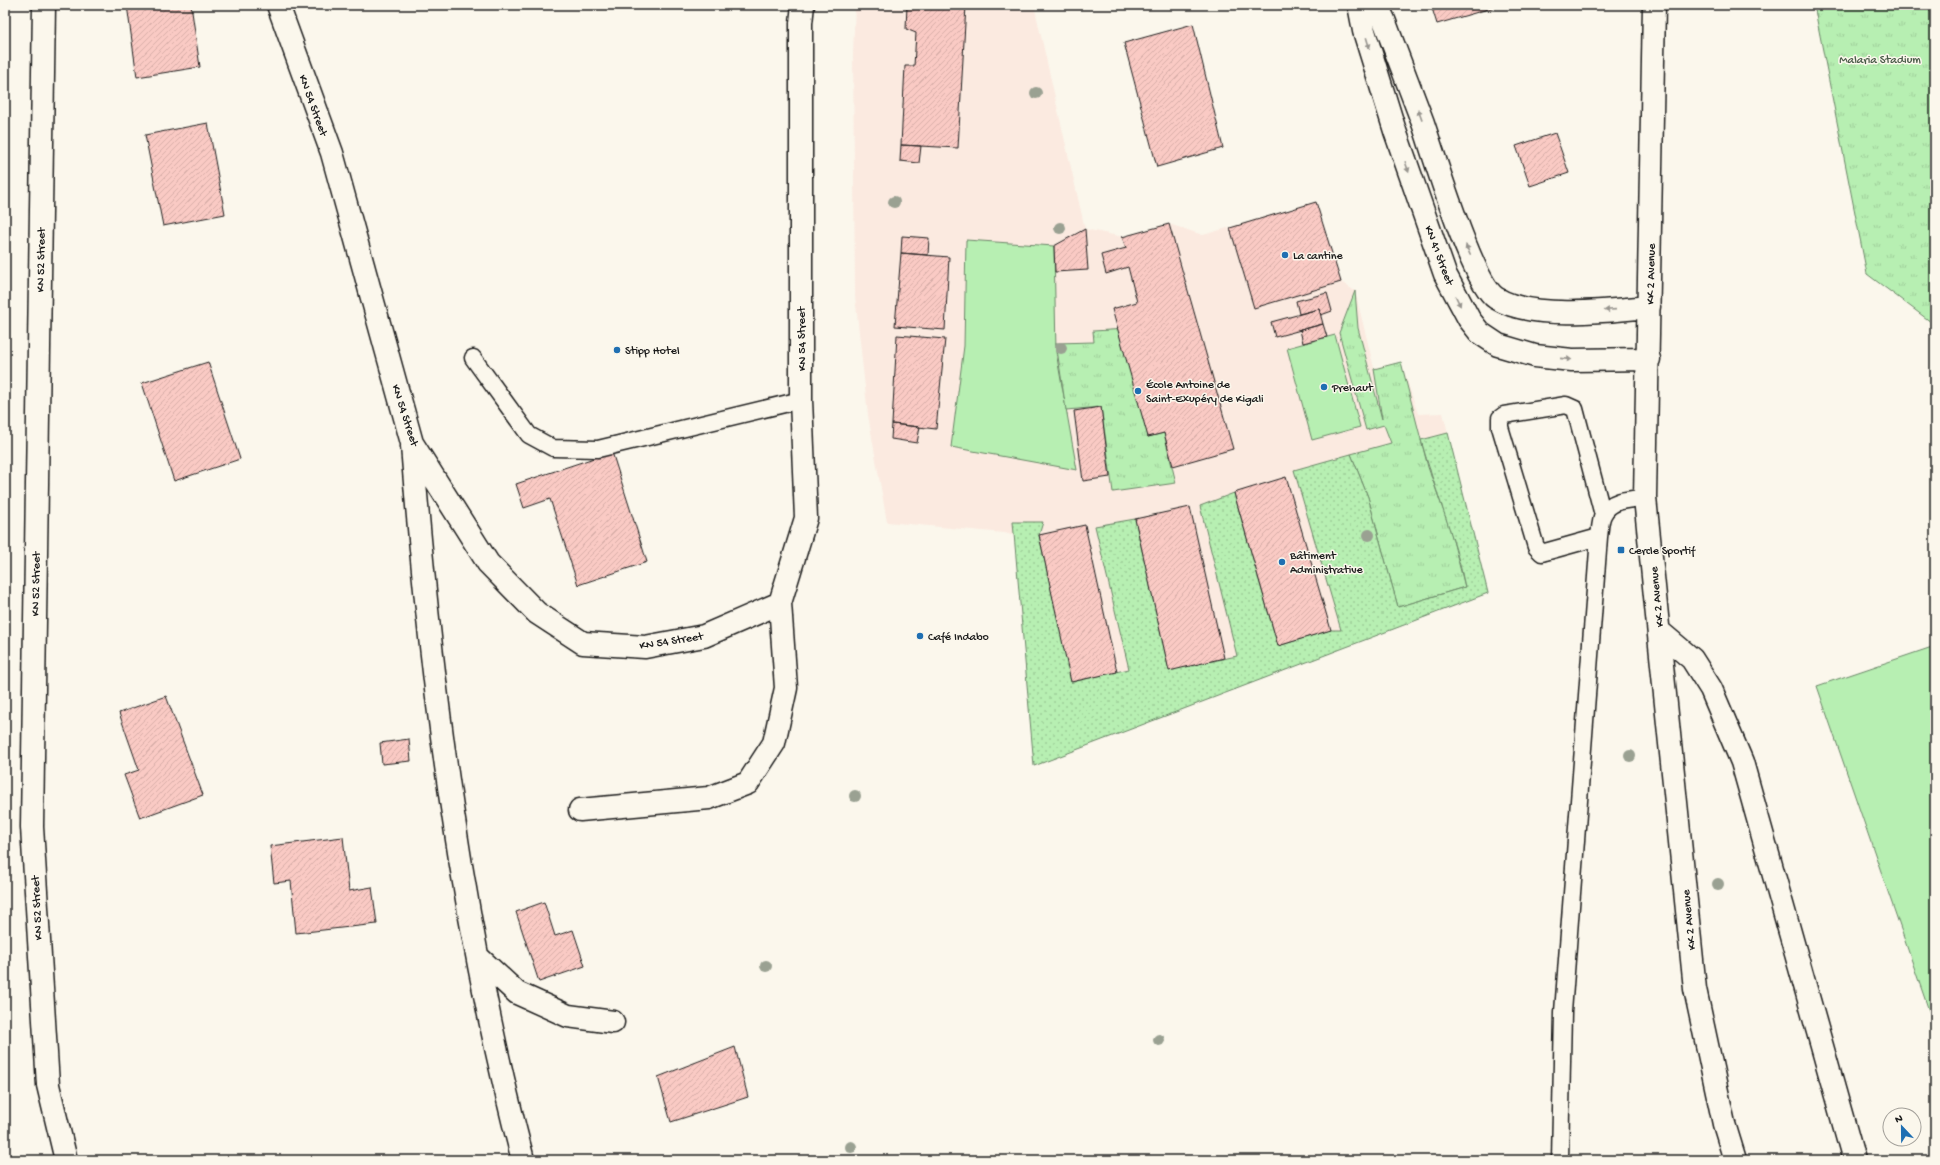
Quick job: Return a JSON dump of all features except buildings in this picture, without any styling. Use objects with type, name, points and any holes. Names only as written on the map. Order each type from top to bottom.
[{"type":"street","name":"KN 52 Street","points":[[44,5],[32,827],[48,1085],[66,1160]]},
{"type":"street","name":"KN 54 Street","points":[[278,5],[332,153],[412,443],[488,563],[537,613],[582,643],[645,647],[704,636],[780,603],[806,518],[801,400],[801,23],[803,5]]},
{"type":"street","name":"KN 41 Street","points":[[1359,5],[1364,31],[1395,131],[1445,274],[1468,319],[1480,333],[1498,345],[1535,356],[1572,360],[1649,359]]},
{"type":"street","points":[[1377,5],[1423,122],[1461,232],[1474,263],[1486,286],[1495,298],[1531,309],[1559,311],[1587,312],[1649,307]]},
{"type":"street","name":"KK 2 Avenue","points":[[1654,5],[1649,359],[1645,498],[1660,632],[1695,989],[1724,1124],[1735,1160]]},
{"type":"street","points":[[412,443],[421,556],[448,786],[500,1073],[523,1160]]},
{"type":"street","points":[[580,810],[709,798],[748,783],[774,743],[786,688],[780,603]]},
{"type":"street","points":[[1660,632],[1692,659],[1711,689],[1742,762],[1854,1160]]},
{"type":"street","points":[[478,958],[517,993],[568,1016],[613,1022]]},
{"type":"lane","points":[[473,358],[529,435],[553,448],[598,449],[801,400]]},
{"type":"lane","points":[[1560,1160],[1564,1004],[1600,537],[1603,515],[1575,409],[1566,405],[1504,415],[1500,418],[1502,434],[1536,547],[1545,552],[1600,537]]},
{"type":"lane","points":[[1603,515],[1613,504],[1623,500],[1645,498]]},
{"type":"shaded area","name":"École Antoine de Saint-Exupéry de Kigali","points":[[855,5],[1034,5],[1085,229],[1123,237],[1169,224],[1203,235],[1316,202],[1341,282],[1355,291],[1374,368],[1401,362],[1418,414],[1443,413],[1488,593],[1034,766],[1014,534],[887,522],[868,415],[855,296],[853,53]]},
{"type":"green space","name":"Malaria Stadium","points":[[1814,5],[1935,5],[1935,325],[1867,274]]},
{"type":"green space","points":[[966,240],[1054,246],[1056,352],[1077,470],[951,447],[964,346]]},
{"type":"green space","points":[[1355,291],[1358,328],[1382,419],[1374,369],[1401,362],[1428,467],[1450,529],[1465,587],[1398,607],[1368,497],[1351,454],[1391,443],[1384,425],[1366,430],[1339,333]]},
{"type":"green space","points":[[1127,329],[1148,437],[1164,433],[1176,483],[1113,492],[1101,407],[1066,410],[1056,343],[1094,342],[1093,331]]},
{"type":"green space","name":"Prehaut","points":[[1335,335],[1360,427],[1312,440],[1287,348]]},
{"type":"green space","points":[[1448,433],[1488,593],[1034,766],[1013,522],[1043,522],[1039,535],[1072,682],[1129,669],[1095,526],[1135,519],[1169,670],[1237,656],[1200,506],[1234,493],[1278,646],[1330,630],[1341,630],[1294,470],[1351,454],[1368,497],[1398,607],[1465,587],[1456,549],[1421,440]]},
{"type":"green space","points":[[1935,646],[1935,1028],[1817,686]]},
{"type":"place","name":"La cantine","points":[[1285,255]]},
{"type":"place","name":"Stipp Hotel","points":[[617,350]]},
{"type":"place","name":"Prehaut","points":[[1324,387]]},
{"type":"place","name":"École Antoine de Saint-Exupéry de Kigali","points":[[1138,391]]},
{"type":"place","name":"Cercle Sportif","points":[[1621,550]]},
{"type":"place","name":"Bâtiment Administrative","points":[[1282,562]]},
{"type":"place","name":"Café Indabo","points":[[920,636]]}]
